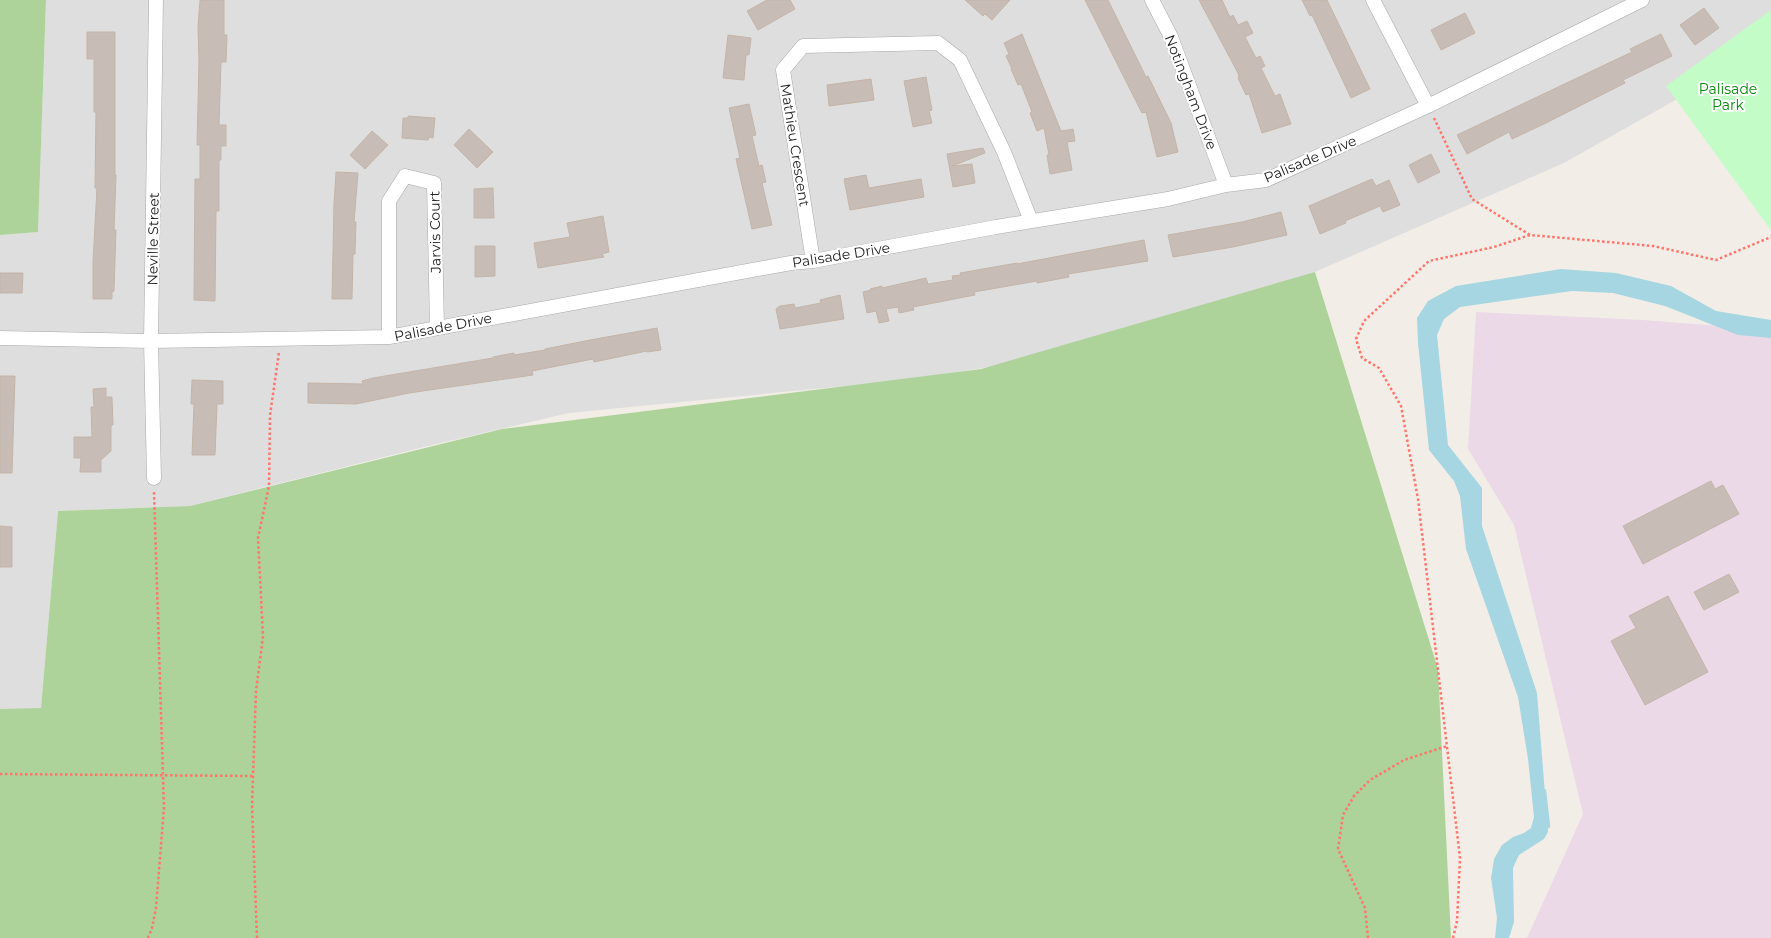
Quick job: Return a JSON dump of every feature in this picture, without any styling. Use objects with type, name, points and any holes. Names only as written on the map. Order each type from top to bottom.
[{"type":"street","name":"Neville Street","points":[[154,478],[151,341],[156,0]]},
{"type":"street","name":"Notingham Drive","points":[[1152,0],[1171,37],[1226,185]]},
{"type":"street","points":[[1373,0],[1428,106]]},
{"type":"street","name":"Palisade Drive","points":[[0,338],[151,341],[389,337],[790,263],[813,261],[1031,221],[1168,199],[1226,185],[1266,180],[1428,106],[1636,2]]},
{"type":"street","name":"Mathieu Crescent","points":[[813,261],[783,70],[803,46],[938,43],[960,60],[1004,152],[1031,221]]},
{"type":"street","name":"Jarvis Court","points":[[389,337],[389,201],[405,176],[434,183],[437,328]]},
{"type":"path","points":[[1428,106],[1472,199],[1530,235]]},
{"type":"path","points":[[1453,938],[1457,921],[1460,858],[1418,499],[1401,406],[1380,368],[1362,358],[1356,339],[1364,321],[1429,261],[1494,247],[1530,235],[1653,246],[1716,260],[1771,237]]},
{"type":"path","points":[[257,938],[252,806],[256,691],[263,637],[258,538],[270,486],[270,415],[280,339]]},
{"type":"path","points":[[148,938],[156,908],[164,808],[154,478]]},
{"type":"path","points":[[1368,938],[1365,908],[1338,849],[1342,815],[1354,796],[1370,780],[1404,760],[1447,746]]},
{"type":"path","points":[[0,774],[253,776]]},
{"type":"shaded area","points":[[46,0],[1771,0],[1771,27],[1718,76],[1564,163],[1315,272],[1052,357],[906,380],[569,413],[428,446],[190,506],[58,511],[41,709],[0,709],[0,235],[38,232]]},
{"type":"shaded area","points":[[1476,312],[1643,320],[1771,330],[1771,938],[1527,938],[1583,814],[1514,525],[1468,449]]},
{"type":"green space","points":[[0,0],[46,0],[38,232],[0,235]]},
{"type":"green space","name":"Palisade Park","points":[[1771,10],[1771,230],[1666,86]]},
{"type":"green space","points":[[1315,272],[1438,669],[1451,938],[0,938],[0,709],[41,708],[58,511],[190,506],[502,429],[981,369]]},
{"type":"water","points":[[1561,269],[1616,273],[1671,286],[1716,311],[1771,320],[1771,338],[1738,335],[1665,306],[1613,293],[1572,291],[1460,307],[1444,319],[1437,335],[1448,445],[1482,488],[1482,526],[1537,693],[1548,832],[1544,839],[1519,855],[1513,868],[1514,922],[1509,938],[1495,938],[1497,918],[1491,878],[1494,859],[1502,845],[1531,828],[1534,817],[1528,759],[1518,697],[1466,549],[1460,496],[1454,481],[1429,450],[1417,318],[1428,301],[1456,286]]},
{"type":"building","points":[[200,0],[224,0],[224,35],[227,35],[226,62],[221,62],[219,125],[226,125],[226,146],[221,146],[221,160],[219,160],[219,211],[216,211],[215,301],[194,300],[195,179],[200,179],[200,145],[197,145]]},
{"type":"building","points":[[767,0],[790,0],[795,9],[758,30],[747,11]]},
{"type":"building","points":[[965,0],[1010,0],[992,20],[985,14],[983,16]]},
{"type":"building","points":[[1085,0],[1108,0],[1171,123],[1178,152],[1157,157],[1146,112],[1142,113]]},
{"type":"building","points":[[1199,0],[1222,0],[1230,17],[1233,15],[1238,25],[1247,21],[1253,33],[1245,37],[1256,58],[1260,56],[1265,66],[1261,68],[1275,96],[1280,94],[1291,124],[1262,133],[1249,94],[1246,95],[1238,78],[1238,73]]},
{"type":"building","points":[[1302,0],[1327,0],[1370,89],[1351,98],[1312,15],[1310,16]]},
{"type":"building","points":[[1704,8],[1719,28],[1695,45],[1680,25]]},
{"type":"building","points":[[1465,13],[1475,33],[1441,50],[1431,30]]},
{"type":"building","points":[[87,32],[115,32],[116,175],[114,230],[116,230],[114,291],[112,292],[112,299],[93,299],[97,188],[95,188],[96,112],[94,112],[94,59],[87,59]]},
{"type":"building","points":[[1022,34],[1061,131],[1073,129],[1075,141],[1067,142],[1072,170],[1050,174],[1044,128],[1037,131],[1021,84],[1018,85],[1006,56],[1009,54],[1004,43]]},
{"type":"building","points":[[1661,34],[1672,56],[1623,80],[1625,83],[1546,123],[1512,139],[1509,132],[1467,154],[1457,135],[1632,52],[1630,49]]},
{"type":"building","points":[[728,35],[751,38],[749,55],[746,55],[744,80],[723,78]]},
{"type":"building","points":[[926,77],[932,110],[929,111],[932,123],[913,127],[904,81]]},
{"type":"building","points":[[871,79],[874,100],[829,106],[827,85]]},
{"type":"building","points":[[749,104],[756,135],[752,136],[759,166],[762,165],[766,182],[762,183],[772,225],[752,229],[736,159],[740,158],[729,108]]},
{"type":"building","points":[[408,116],[435,118],[433,138],[429,137],[428,140],[402,138],[403,118],[408,118]]},
{"type":"building","points":[[469,129],[493,152],[477,168],[454,145]]},
{"type":"building","points":[[372,131],[388,145],[365,169],[350,155]]},
{"type":"building","points":[[983,148],[985,153],[952,166],[972,164],[975,183],[953,187],[947,154]]},
{"type":"building","points":[[1431,154],[1440,172],[1418,183],[1409,165]]},
{"type":"building","points":[[336,172],[358,173],[354,222],[356,222],[352,299],[332,299]]},
{"type":"building","points":[[866,175],[869,188],[921,179],[924,197],[850,210],[844,179]]},
{"type":"building","points":[[1372,179],[1376,186],[1389,180],[1400,205],[1383,212],[1380,206],[1320,234],[1309,206]]},
{"type":"building","points":[[493,188],[494,218],[474,218],[474,189]]},
{"type":"building","points":[[1281,212],[1287,235],[1233,247],[1173,257],[1168,235],[1242,222]]},
{"type":"building","points":[[603,216],[609,252],[602,254],[604,257],[538,268],[534,243],[570,237],[567,223]]},
{"type":"building","points":[[1144,240],[1148,261],[1068,274],[1069,277],[1037,283],[1037,281],[974,292],[975,295],[913,307],[914,310],[899,313],[898,307],[886,309],[889,321],[879,323],[876,311],[867,313],[863,292],[870,289],[926,278],[928,284],[953,280],[952,276],[961,275],[960,273]]},
{"type":"building","points":[[475,246],[495,246],[495,276],[475,277]]},
{"type":"building","points":[[0,273],[23,273],[22,293],[0,293]]},
{"type":"building","points":[[840,295],[844,319],[780,329],[776,309],[780,306],[794,304],[795,308],[821,303],[820,300]]},
{"type":"building","points":[[657,328],[661,350],[594,362],[593,359],[532,371],[533,375],[409,393],[356,404],[308,403],[308,383],[363,384],[362,381],[373,378],[514,353],[514,355],[545,350]]},
{"type":"building","points":[[0,376],[15,376],[12,473],[0,473]]},
{"type":"building","points":[[192,380],[223,381],[223,404],[217,404],[215,455],[192,455],[194,404],[191,404]]},
{"type":"building","points":[[106,388],[106,397],[112,397],[113,425],[111,425],[111,451],[101,460],[101,472],[80,472],[81,458],[74,458],[74,437],[92,437],[91,407],[94,407],[93,389]]},
{"type":"building","points":[[1711,481],[1715,489],[1723,485],[1739,514],[1643,564],[1623,526]]},
{"type":"building","points":[[0,526],[12,527],[12,567],[0,567]]},
{"type":"building","points":[[1729,574],[1739,592],[1704,610],[1694,592]]},
{"type":"building","points":[[1668,596],[1708,672],[1645,705],[1611,641],[1636,628],[1629,616]]},
{"type":"waterway","points":[[1544,791],[1548,826],[1544,829]]}]
